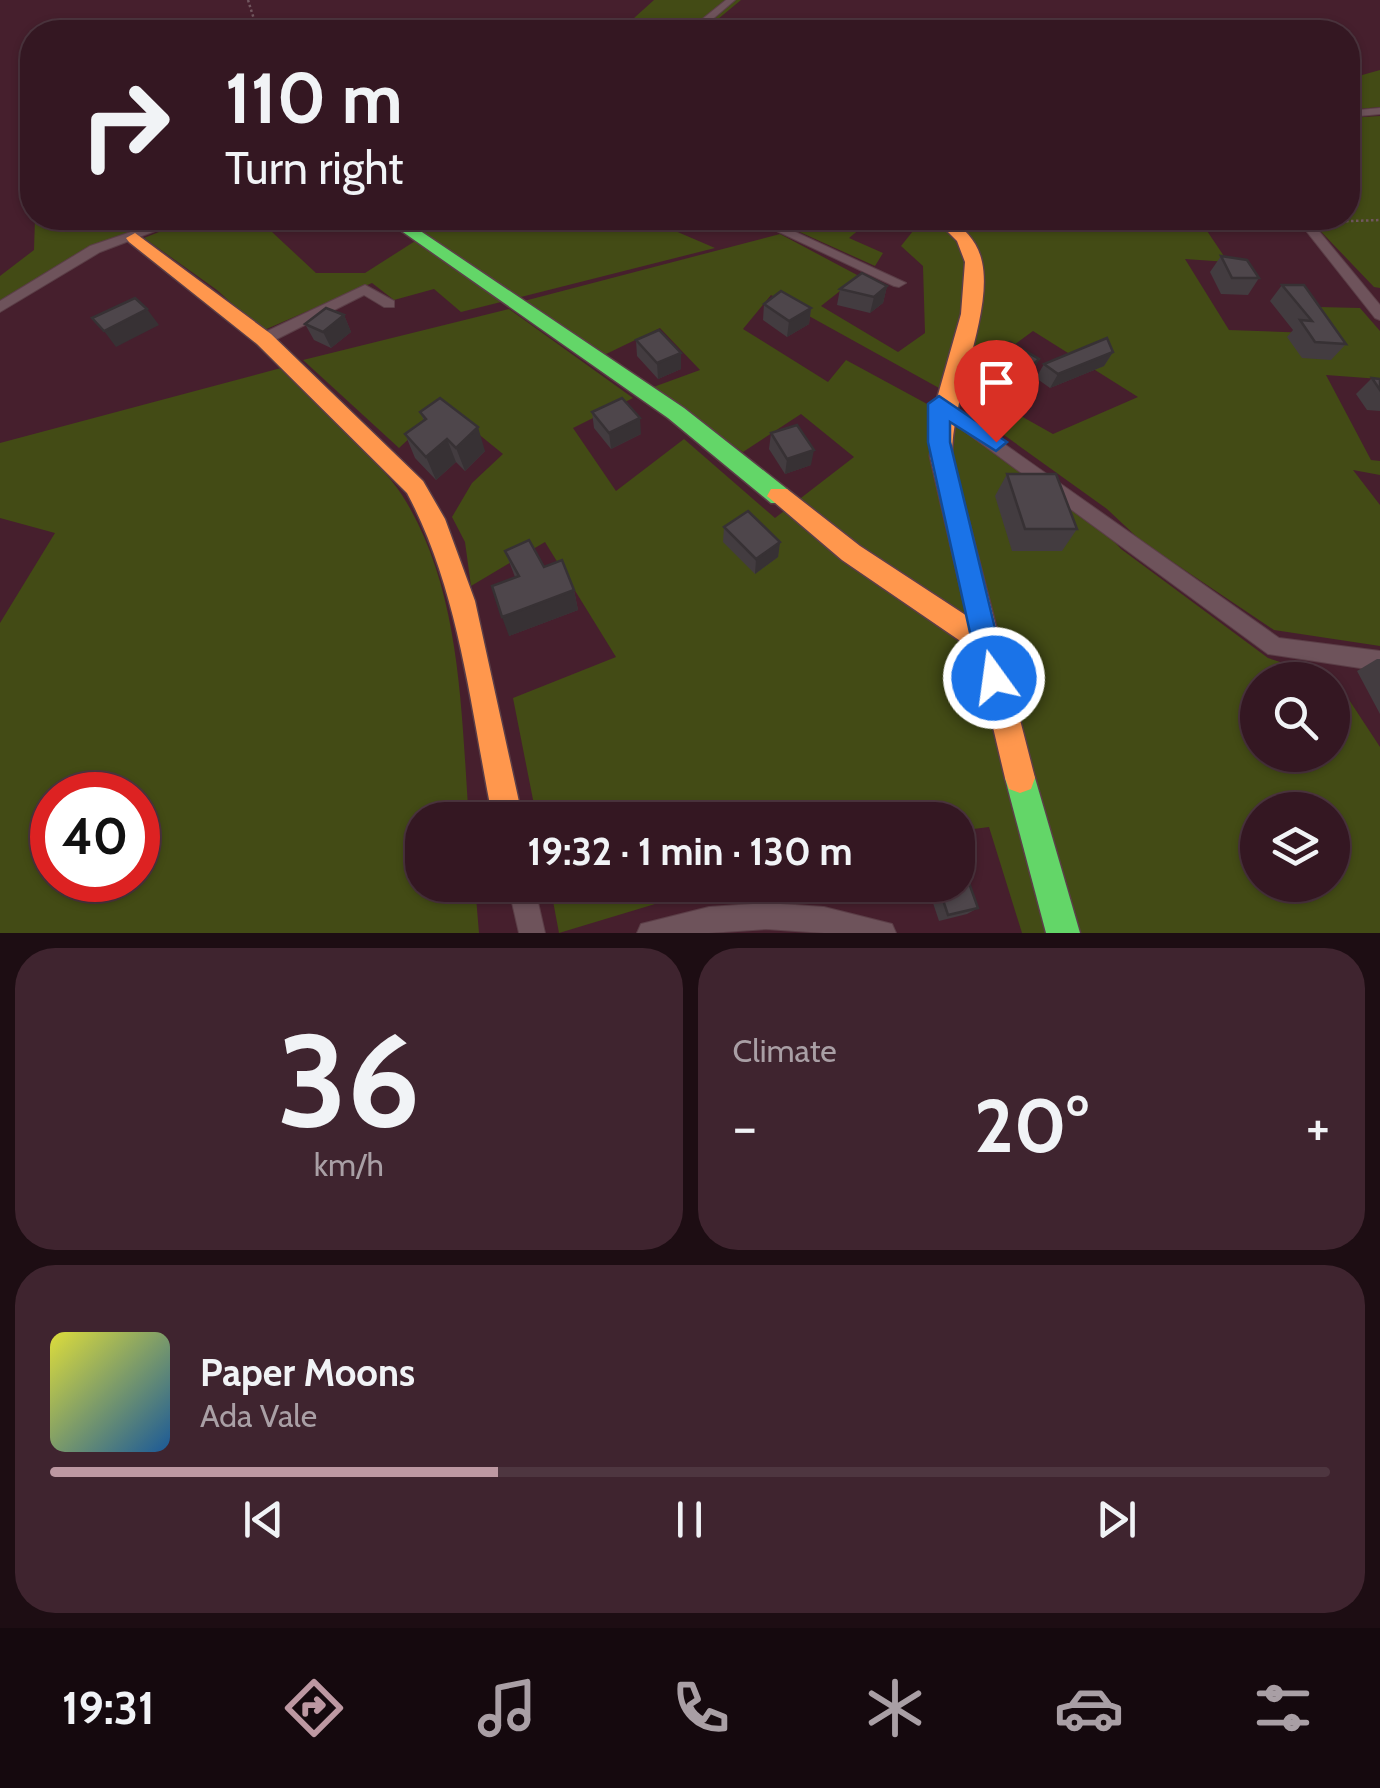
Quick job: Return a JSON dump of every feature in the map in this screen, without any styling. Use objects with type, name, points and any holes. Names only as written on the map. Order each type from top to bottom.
[{"type":"street","points":[[707,20],[731,0]]},
{"type":"street","points":[[0,307],[94,249],[154,230]]},
{"type":"street","points":[[409,230],[676,413],[850,554],[984,642]]},
{"type":"street","points":[[782,230],[899,283]]},
{"type":"street","points":[[955,230],[971,244],[978,293],[939,404],[939,442],[984,642],[1063,933]]},
{"type":"street","points":[[1312,230],[1380,315]]},
{"type":"street","points":[[135,238],[264,338],[415,487],[435,515],[466,623],[504,802]]},
{"type":"street","points":[[264,338],[365,288],[389,304]]},
{"type":"street","points":[[939,404],[1275,647],[1380,661]]},
{"type":"street","points":[[526,902],[532,933]]},
{"type":"street","points":[[650,933],[704,917],[792,915],[883,933]]},
{"type":"green space","points":[[654,0],[741,0],[718,20],[632,20]]},
{"type":"green space","points":[[1380,70],[1380,107],[1360,109],[1360,76]]},
{"type":"green space","points":[[1380,116],[1380,288],[1374,287],[1319,230],[1360,230],[1360,117]]},
{"type":"green space","points":[[35,230],[141,230],[95,246],[0,304],[0,276],[34,250]]},
{"type":"green space","points":[[164,230],[270,230],[316,273],[365,273],[423,236],[415,230],[673,230],[715,248],[461,312],[434,289],[394,300],[372,283],[262,331],[217,290],[144,238]]},
{"type":"green space","points":[[795,230],[859,230],[849,238],[883,253],[875,266]]},
{"type":"green space","points":[[910,230],[1206,230],[1228,262],[1185,259],[1229,330],[1340,334],[1319,307],[1360,308],[1380,331],[1380,379],[1326,375],[1371,460],[1380,461],[1380,475],[1353,470],[1380,505],[1380,646],[1274,630],[1140,540],[1107,509],[983,420],[1003,406],[1053,434],[1138,397],[1033,331],[948,393],[771,295],[743,329],[828,382],[846,360],[953,418],[1094,520],[1121,549],[1268,658],[1280,662],[1240,662],[1240,772],[1350,772],[1350,701],[1380,747],[1380,933],[1022,933],[989,827],[975,829],[975,802],[533,802],[513,698],[616,657],[545,542],[471,586],[465,542],[452,517],[472,483],[503,454],[444,406],[399,448],[303,360],[509,309],[633,398],[573,428],[616,491],[684,439],[775,518],[854,457],[801,414],[743,452],[648,389],[700,370],[660,328],[602,356],[524,301],[780,234],[859,276],[821,306],[898,352],[925,333],[923,266],[901,246]]},
{"type":"green space","points":[[281,368],[391,480],[422,532],[437,570],[455,653],[468,802],[405,802],[405,902],[476,902],[479,933],[0,933],[0,623],[55,533],[0,518],[0,443]]},
{"type":"green space","points":[[553,902],[662,902],[559,933]]},
{"type":"building","points":[[1221,256],[1247,260],[1259,278],[1232,278]]},
{"type":"building","points":[[862,273],[887,286],[874,297],[840,289]]},
{"type":"building","points":[[1282,285],[1304,285],[1346,344],[1315,342],[1300,320],[1312,321]]},
{"type":"building","points":[[781,291],[811,308],[789,321],[764,304]]},
{"type":"building","points":[[135,298],[147,309],[104,331],[92,318]]},
{"type":"building","points":[[326,308],[344,315],[323,332],[305,324]]},
{"type":"building","points":[[659,330],[681,353],[657,363],[636,340]]},
{"type":"building","points":[[1107,338],[1113,352],[1058,374],[1044,364]]},
{"type":"building","points":[[1010,342],[1039,359],[1018,379],[997,368],[1007,360],[996,353]]},
{"type":"building","points":[[440,398],[478,427],[456,448],[447,439],[426,457],[405,434],[426,419],[420,412]]},
{"type":"building","points":[[622,398],[640,418],[609,433],[592,412]]},
{"type":"building","points":[[797,425],[814,450],[787,459],[771,433]]},
{"type":"building","points":[[1007,474],[1056,474],[1077,529],[1025,529]]},
{"type":"building","points":[[748,511],[780,542],[756,559],[724,527]]},
{"type":"building","points":[[529,540],[544,567],[562,560],[574,590],[502,617],[492,586],[519,576],[505,551]]},
{"type":"building","points":[[975,900],[978,908],[948,915],[944,902]]},
{"type":"traffic: fast","points":[[409,230],[676,413],[779,496]]},
{"type":"traffic: fast","points":[[1020,778],[1063,933]]},
{"type":"traffic: slow","points":[[955,230],[965,240],[973,262],[974,286],[946,402],[941,456],[1020,778]]},
{"type":"traffic: slow","points":[[135,238],[264,339],[415,487],[433,519],[462,601],[504,802]]},
{"type":"traffic: slow","points":[[779,496],[851,553],[984,642]]},
{"type":"route","points":[[994,678],[939,442],[939,404],[996,442]]}]
